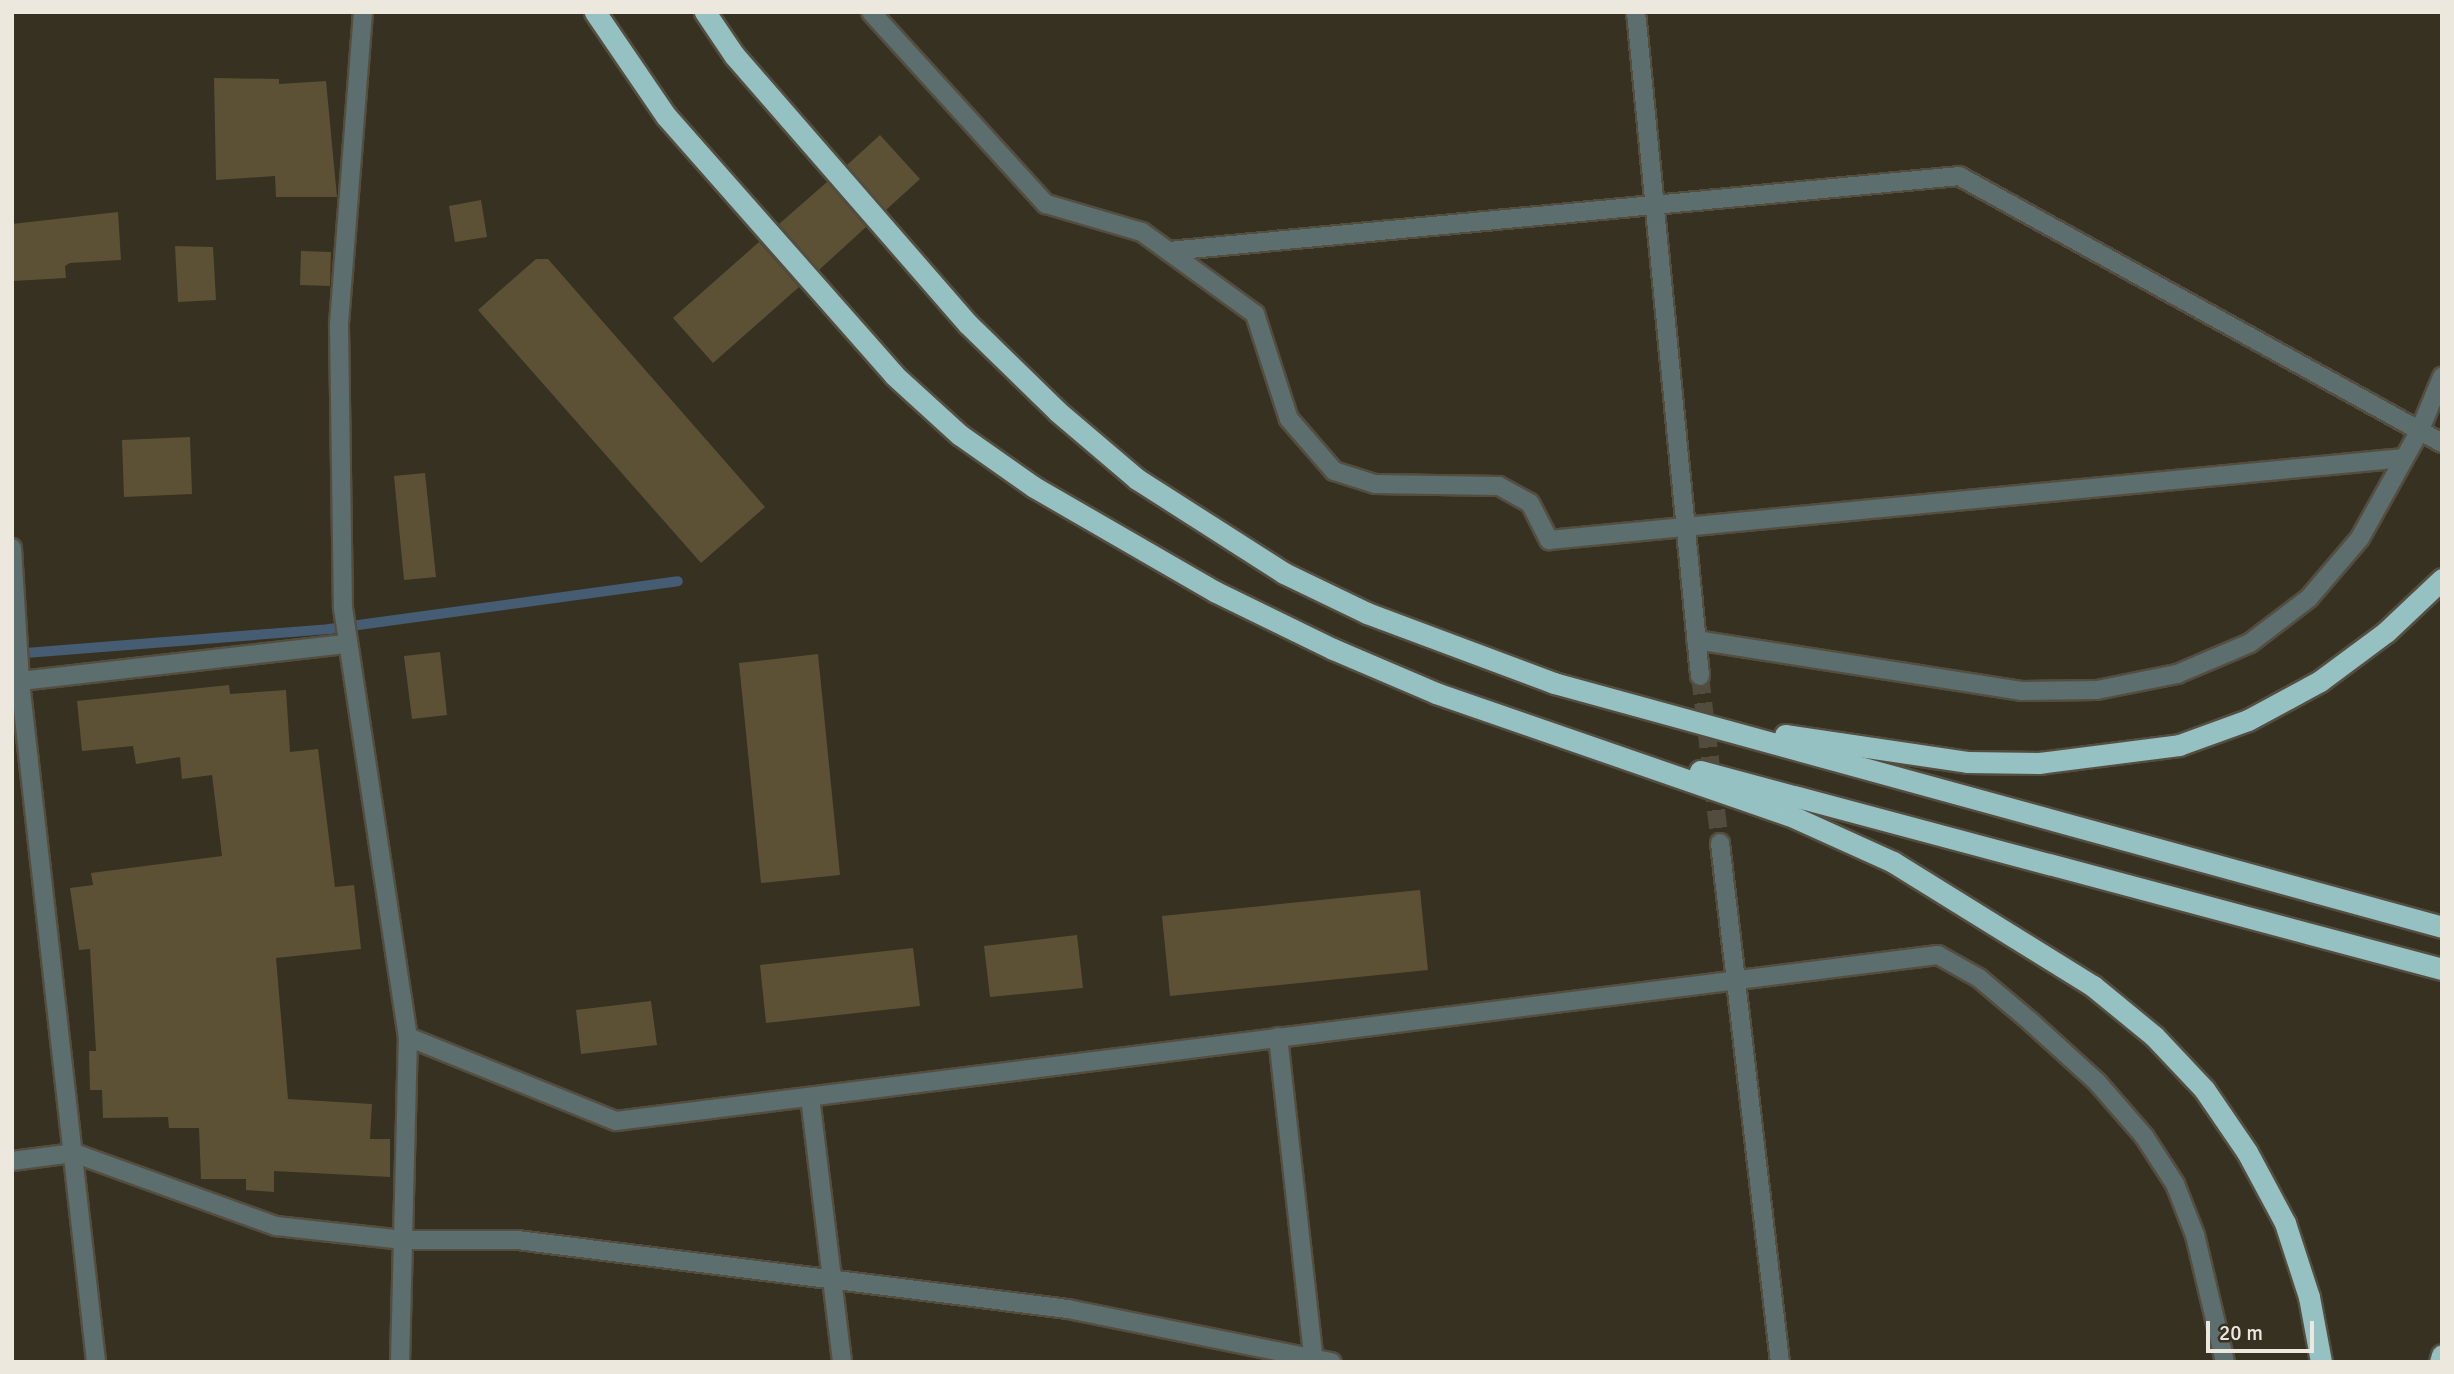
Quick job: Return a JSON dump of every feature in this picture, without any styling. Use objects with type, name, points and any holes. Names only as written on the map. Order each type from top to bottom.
[{"type":"highway","points":[[595,12],[666,116],[894,375],[960,435],[1109,534],[1216,592],[1410,682],[1789,815],[1893,862],[2093,986],[2154,1037],[2204,1089],[2247,1153],[2285,1223],[2309,1297],[2321,1362]]},
{"type":"highway","points":[[705,12],[734,55],[968,324],[1057,411],[1137,479],[1283,573],[1367,613],[1554,683],[2442,927]]},
{"type":"highway","points":[[1554,683],[1894,754],[1979,762],[2112,756],[2179,745],[2248,720],[2320,681],[2386,632],[2442,579]]},
{"type":"highway","points":[[1538,729],[2442,969]]},
{"type":"highway","points":[[2440,1362],[2442,1355]]},
{"type":"street","points":[[363,12],[339,326],[343,608],[345,644],[408,1037],[400,1362]]},
{"type":"street","points":[[871,12],[992,151],[1046,204],[1142,232],[1255,314],[1289,419],[1334,471],[1375,484],[1499,486],[1530,503],[1549,540],[2404,458]]},
{"type":"street","points":[[1636,12],[1700,676]]},
{"type":"street","points":[[1169,251],[1655,207],[1959,176],[2442,443]]},
{"type":"street","points":[[1696,640],[2021,691],[2097,690],[2178,674],[2250,643],[2309,598],[2360,538],[2419,432],[2442,377]]},
{"type":"street","points":[[12,548],[18,648],[16,682],[74,1153],[96,1362]]},
{"type":"street","points":[[16,682],[345,644]]},
{"type":"street","points":[[1720,844],[1780,1362]]},
{"type":"street","points":[[408,1037],[616,1121],[1938,955],[1979,978],[2097,1082],[2144,1136],[2175,1184],[2195,1236],[2225,1362]]},
{"type":"street","points":[[12,1161],[74,1153],[276,1226],[403,1240],[517,1240],[1068,1309],[1320,1360],[1278,1037]]},
{"type":"street","points":[[810,1097],[842,1362]]},
{"type":"building","points":[[214,78],[279,79],[279,84],[326,81],[337,197],[276,197],[275,176],[216,180]]},
{"type":"building","points":[[880,135],[920,179],[886,210],[847,165]]},
{"type":"building","points":[[827,182],[866,227],[819,270],[779,224]]},
{"type":"building","points":[[481,200],[487,237],[455,242],[449,206]]},
{"type":"building","points":[[118,212],[121,260],[70,263],[65,266],[66,278],[13,281],[12,224]]},
{"type":"building","points":[[759,242],[799,287],[713,363],[673,318]]},
{"type":"building","points":[[175,246],[213,247],[216,300],[178,302]]},
{"type":"building","points":[[301,251],[331,252],[330,286],[300,285]]},
{"type":"building","points":[[536,259],[548,259],[765,507],[701,563],[478,310]]},
{"type":"building","points":[[190,437],[192,494],[124,497],[122,440]]},
{"type":"building","points":[[425,473],[436,577],[404,580],[394,476]]},
{"type":"building","points":[[440,652],[447,715],[412,719],[404,656]]},
{"type":"building","points":[[818,654],[840,875],[761,883],[739,663]]},
{"type":"building","points":[[229,685],[230,694],[286,690],[290,752],[318,749],[335,887],[354,885],[361,949],[276,958],[288,1099],[372,1104],[370,1139],[390,1139],[390,1177],[274,1171],[274,1192],[246,1190],[246,1179],[201,1179],[199,1128],[169,1128],[168,1117],[103,1118],[102,1090],[90,1090],[89,1051],[96,1051],[90,949],[79,950],[70,888],[93,885],[91,873],[222,856],[212,775],[182,779],[180,757],[136,764],[133,746],[82,751],[77,701]]},
{"type":"building","points":[[1420,890],[1428,970],[1170,996],[1162,916]]},
{"type":"building","points":[[1077,935],[1083,988],[990,997],[984,946]]},
{"type":"building","points":[[913,948],[920,1006],[766,1023],[760,965]]},
{"type":"building","points":[[651,1001],[657,1045],[581,1054],[576,1010]]},
{"type":"waterway","points":[[13,654],[329,629],[678,581]]},
{"type":"tunnel","points":[[1700,676],[1720,843]]}]
